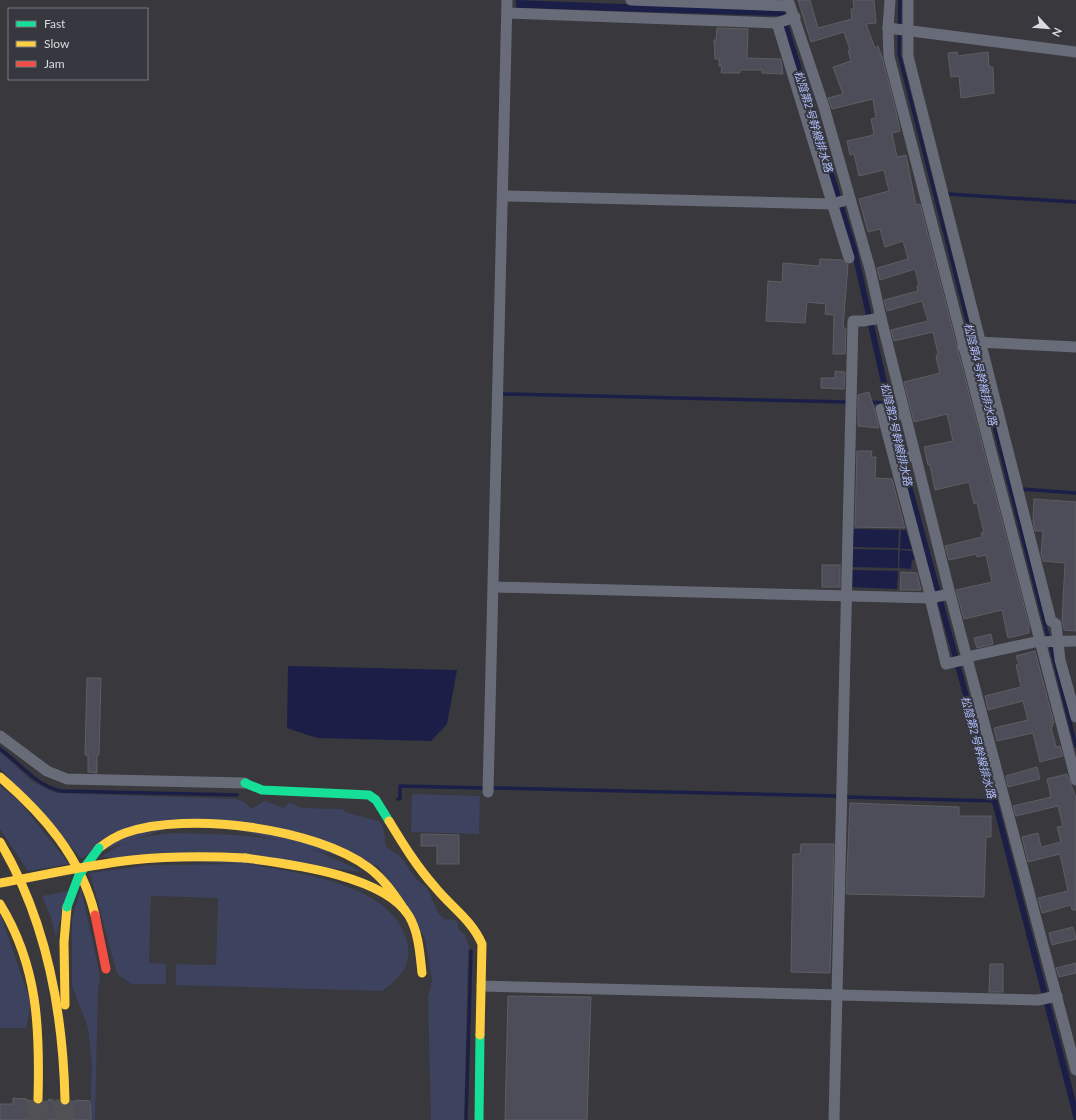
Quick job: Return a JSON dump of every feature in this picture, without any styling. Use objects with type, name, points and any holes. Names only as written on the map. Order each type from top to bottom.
[{"type":"main road","points":[[0,778],[38,811],[56,832],[72,856],[85,881],[95,909],[106,969]]},
{"type":"main road","points":[[245,783],[262,790],[369,795],[376,800],[409,852],[444,898],[465,916],[478,931],[482,944],[479,1120]]},
{"type":"main road","points":[[65,1100],[64,942],[67,907],[77,876],[88,860],[99,848],[112,839],[128,832],[162,826],[216,826],[287,834],[327,846],[349,856],[369,868],[387,885],[406,912],[418,942],[422,973]]},
{"type":"main road","points":[[0,842],[23,886],[46,957],[58,1018],[66,1075]]},
{"type":"main road","points":[[0,883],[118,862],[161,857],[206,856],[245,858],[305,867],[340,876],[384,895],[406,912]]},
{"type":"main road","points":[[5,871],[25,900],[35,920]]},
{"type":"main road","points":[[0,904],[12,924],[28,964],[35,1012],[39,1072],[38,1099]]},
{"type":"street","points":[[488,792],[507,0]]},
{"type":"street","points":[[631,0],[789,3],[785,21],[833,204],[849,258]]},
{"type":"street","points":[[890,0],[890,58],[1076,780]]},
{"type":"street","points":[[908,0],[906,29],[908,56],[979,342],[1051,621],[1056,624],[1056,640],[1060,660],[1076,717]]},
{"type":"street","points":[[507,14],[785,21]]},
{"type":"street","points":[[785,21],[824,107],[848,199],[870,268],[879,318],[912,456],[966,659],[1050,997],[1076,1070]]},
{"type":"street","points":[[891,29],[906,29],[1076,52]]},
{"type":"street","points":[[503,196],[833,204],[848,199]]},
{"type":"street","points":[[834,1120],[845,596],[853,321],[879,318]]},
{"type":"street","points":[[964,346],[979,342],[1076,347]]},
{"type":"street","points":[[902,414],[883,414],[931,598],[946,664],[1041,641],[1076,641]]},
{"type":"street","points":[[896,460],[912,456]]},
{"type":"street","points":[[494,587],[931,598],[948,594]]},
{"type":"street","points":[[0,736],[47,771],[67,780],[245,783]]},
{"type":"street","points":[[482,986],[1050,997]]},
{"type":"shaded area","points":[[0,752],[33,782],[56,793],[236,799],[243,801],[252,809],[264,801],[284,808],[289,802],[302,808],[342,809],[348,813],[379,821],[383,826],[386,847],[401,857],[416,879],[427,888],[439,914],[444,919],[456,920],[459,930],[465,934],[470,947],[468,950],[464,1120],[431,1120],[428,997],[432,980],[425,938],[378,866],[194,819],[81,858],[0,768]]},
{"type":"shaded area","points":[[0,786],[18,800],[69,864],[28,871],[0,829]]},
{"type":"shaded area","points":[[412,794],[480,796],[479,834],[411,832]]},
{"type":"shaded area","points":[[175,833],[260,837],[293,843],[309,848],[363,872],[338,869],[101,857],[119,846],[136,839],[154,835]]},
{"type":"shaded area","points":[[246,864],[289,871],[339,884],[363,893],[383,906],[398,921],[407,941],[408,957],[404,970],[382,991],[176,985],[176,964],[216,965],[218,898],[151,896],[149,963],[166,964],[166,984],[132,984],[117,974],[90,873],[151,865]]},
{"type":"shaded area","points":[[81,888],[100,976],[98,989],[95,1120],[90,1120],[92,1065],[88,1028],[72,985],[72,919]]},
{"type":"shaded area","points":[[68,891],[56,937],[51,917],[42,896]]},
{"type":"shaded area","points":[[0,913],[31,1003],[26,1028],[0,1028]]},
{"type":"water","name":"松陰第2号幹線排水路","points":[[516,0],[784,10],[857,249],[901,445],[998,803],[1076,1102],[1076,1120],[1074,1120],[991,798],[895,446],[852,253],[780,16],[516,8]]},
{"type":"water","points":[[853,529],[899,530],[898,548],[852,547]]},
{"type":"water","points":[[901,530],[906,530],[912,549],[900,549]]},
{"type":"water","points":[[852,549],[898,550],[898,568],[851,567]]},
{"type":"water","points":[[900,550],[912,551],[915,559],[912,560],[911,569],[899,568]]},
{"type":"water","points":[[851,570],[898,571],[897,589],[851,587]]},
{"type":"water","points":[[288,666],[457,670],[447,724],[431,741],[317,738],[287,728]]},
{"type":"building","points":[[798,0],[810,0],[818,28],[852,19],[851,9],[854,9],[853,0],[874,0],[876,23],[866,24],[875,48],[878,46],[882,57],[896,111],[900,131],[892,133],[897,157],[906,155],[916,205],[920,204],[1029,625],[1029,633],[1008,638],[1002,610],[964,619],[956,590],[992,582],[986,555],[977,557],[976,554],[949,560],[945,546],[982,537],[981,533],[984,533],[977,503],[974,504],[969,482],[935,490],[930,465],[928,465],[924,447],[953,441],[947,414],[914,422],[904,382],[940,373],[936,357],[938,353],[933,332],[894,341],[891,330],[928,321],[922,301],[887,311],[884,300],[918,291],[917,286],[919,285],[915,269],[880,280],[877,268],[908,259],[903,241],[885,247],[880,229],[868,232],[859,199],[889,191],[884,170],[859,176],[854,154],[850,155],[847,141],[874,135],[871,119],[876,118],[873,99],[832,109],[828,98],[843,94],[833,67],[851,61],[848,51],[850,50],[844,32],[811,42]]},
{"type":"building","points":[[717,28],[748,29],[747,58],[781,59],[783,74],[762,73],[762,70],[740,70],[740,73],[721,73],[722,66],[719,66],[719,59],[715,59],[714,40],[716,40]]},
{"type":"building","points":[[957,52],[958,56],[988,52],[989,67],[993,67],[994,93],[961,98],[959,76],[951,77],[948,53]]},
{"type":"building","points":[[820,259],[842,260],[848,265],[843,327],[846,329],[845,354],[833,354],[834,315],[825,314],[826,304],[807,302],[805,323],[766,321],[768,281],[782,282],[783,263],[819,266]]},
{"type":"building","points":[[835,371],[845,372],[844,389],[821,388],[821,378],[835,378]]},
{"type":"building","points":[[869,392],[879,428],[858,426],[858,395]]},
{"type":"building","points":[[857,451],[872,451],[871,457],[876,457],[875,478],[892,479],[905,528],[855,527]]},
{"type":"building","points":[[1034,499],[1076,502],[1076,631],[1064,630],[1062,620],[1065,563],[1043,561],[1041,554],[1043,531],[1035,531],[1033,521]]},
{"type":"building","points":[[822,565],[840,565],[840,587],[822,587]]},
{"type":"building","points":[[901,572],[917,573],[921,590],[900,590]]},
{"type":"building","points":[[991,634],[993,644],[977,648],[974,638]]},
{"type":"building","points":[[1035,651],[1054,723],[1052,723],[1053,726],[1051,727],[1056,747],[1060,746],[1063,756],[1040,762],[1033,733],[997,741],[994,728],[1028,720],[1023,701],[988,710],[985,696],[1021,687],[1016,665],[1019,664],[1016,656]]},
{"type":"building","points":[[87,678],[101,678],[99,755],[97,755],[97,773],[88,772],[88,755],[85,755]]},
{"type":"building","points":[[1037,767],[1040,779],[1008,787],[1006,776]]},
{"type":"building","points":[[1067,774],[1076,798],[1076,910],[1072,910],[1071,905],[1042,913],[1038,898],[1068,891],[1060,854],[1028,862],[1022,837],[1038,833],[1041,847],[1061,842],[1057,827],[1063,826],[1058,806],[1016,816],[1013,806],[1051,797],[1047,779]]},
{"type":"building","points":[[850,803],[959,807],[959,816],[991,816],[991,837],[986,837],[984,897],[846,894]]},
{"type":"building","points":[[421,834],[459,835],[459,864],[437,864],[437,846],[421,846]]},
{"type":"building","points":[[801,844],[834,844],[830,973],[791,972],[793,854],[800,854]]},
{"type":"building","points":[[1073,927],[1076,939],[1052,945],[1049,933]]},
{"type":"building","points":[[1076,963],[1076,973],[1059,977],[1056,968]]},
{"type":"building","points":[[990,964],[1003,964],[1003,992],[989,992]]},
{"type":"building","points":[[508,996],[591,997],[587,1120],[505,1120]]},
{"type":"building","points":[[13,1098],[27,1099],[28,1105],[37,1110],[44,1109],[49,1099],[53,1100],[55,1106],[65,1111],[71,1110],[76,1100],[90,1101],[91,1120],[0,1120],[0,1104],[13,1104]]},
{"type":"waterway","name":"松陰第4号幹線排水路","points":[[900,0],[899,54],[1076,746]]},
{"type":"waterway","points":[[947,194],[1076,202]]},
{"type":"waterway","points":[[503,394],[847,402]]},
{"type":"waterway","name":"松陰第2号幹線排水路","points":[[868,402],[888,403]]},
{"type":"waterway","points":[[1021,489],[1076,493]]},
{"type":"waterway","points":[[0,749],[36,779],[61,791],[237,795]]},
{"type":"waterway","points":[[398,799],[400,799],[400,786],[483,788]]},
{"type":"waterway","points":[[495,788],[838,796]]},
{"type":"waterway","name":"松陰第2号幹線排水路","points":[[846,797],[994,801]]},
{"type":"waterway","points":[[466,1120],[471,951]]},
{"type":"tunnel","points":[[37,1120],[38,1099]]},
{"type":"tunnel","points":[[64,1120],[65,1100]]},
{"type":"traffic: fast","points":[[245,783],[262,790],[369,795],[376,800],[389,821]]},
{"type":"traffic: fast","points":[[67,907],[79,875],[99,848]]},
{"type":"traffic: fast","points":[[479,1120],[480,1035]]},
{"type":"traffic: slow","points":[[0,777],[31,806],[59,838],[80,874],[89,894],[95,915]]},
{"type":"traffic: slow","points":[[389,821],[422,871],[473,928],[482,944],[480,1035]]},
{"type":"traffic: slow","points":[[99,848],[112,839],[125,833],[151,827],[182,824],[216,824],[251,827],[285,834],[317,843],[346,854],[369,868],[385,883],[406,912]]},
{"type":"traffic: slow","points":[[0,842],[16,872],[29,902],[49,966],[56,1000],[60,1033],[64,1067],[65,1100]]},
{"type":"traffic: slow","points":[[0,883],[82,867],[132,860],[188,857],[245,858]]},
{"type":"traffic: slow","points":[[245,858],[310,868],[358,881],[379,890],[397,902],[409,916],[417,937],[422,973]]},
{"type":"traffic: slow","points":[[0,904],[13,927],[22,951],[34,998],[38,1047],[38,1099]]},
{"type":"traffic: slow","points":[[65,1005],[64,942],[67,907]]},
{"type":"traffic: jam","points":[[95,915],[106,969]]}]
